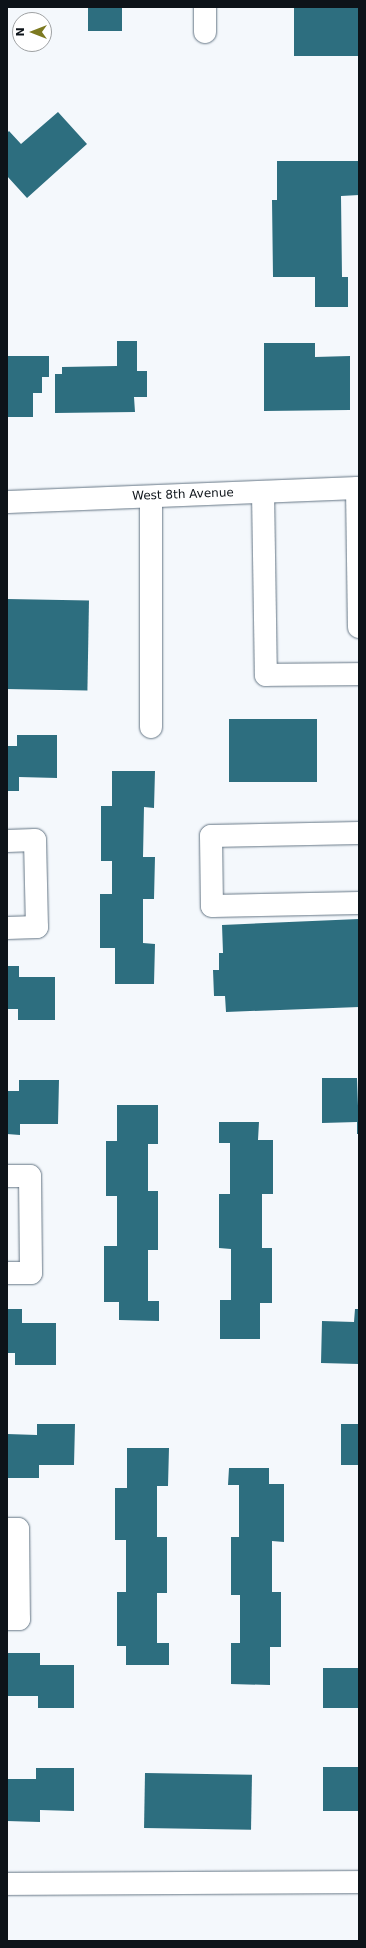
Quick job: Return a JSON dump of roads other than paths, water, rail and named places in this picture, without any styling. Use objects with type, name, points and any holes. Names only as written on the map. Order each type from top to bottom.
[{"type":"street","points":[[205,7],[205,32]]},
{"type":"street","points":[[358,488],[359,627]]},
{"type":"street","name":"West 8th Avenue","points":[[7,502],[358,488]]},
{"type":"street","points":[[263,492],[266,675],[359,674]]},
{"type":"street","points":[[150,496],[151,727]]},
{"type":"street","points":[[359,833],[211,836],[212,906],[359,903]]},
{"type":"street","points":[[7,841],[35,840],[37,927],[7,928]]},
{"type":"street","points":[[7,1176],[30,1176],[31,1273],[7,1273]]},
{"type":"street","points":[[7,1529],[18,1529],[19,1619],[7,1619]]},
{"type":"street","points":[[7,1884],[359,1882]]}]
